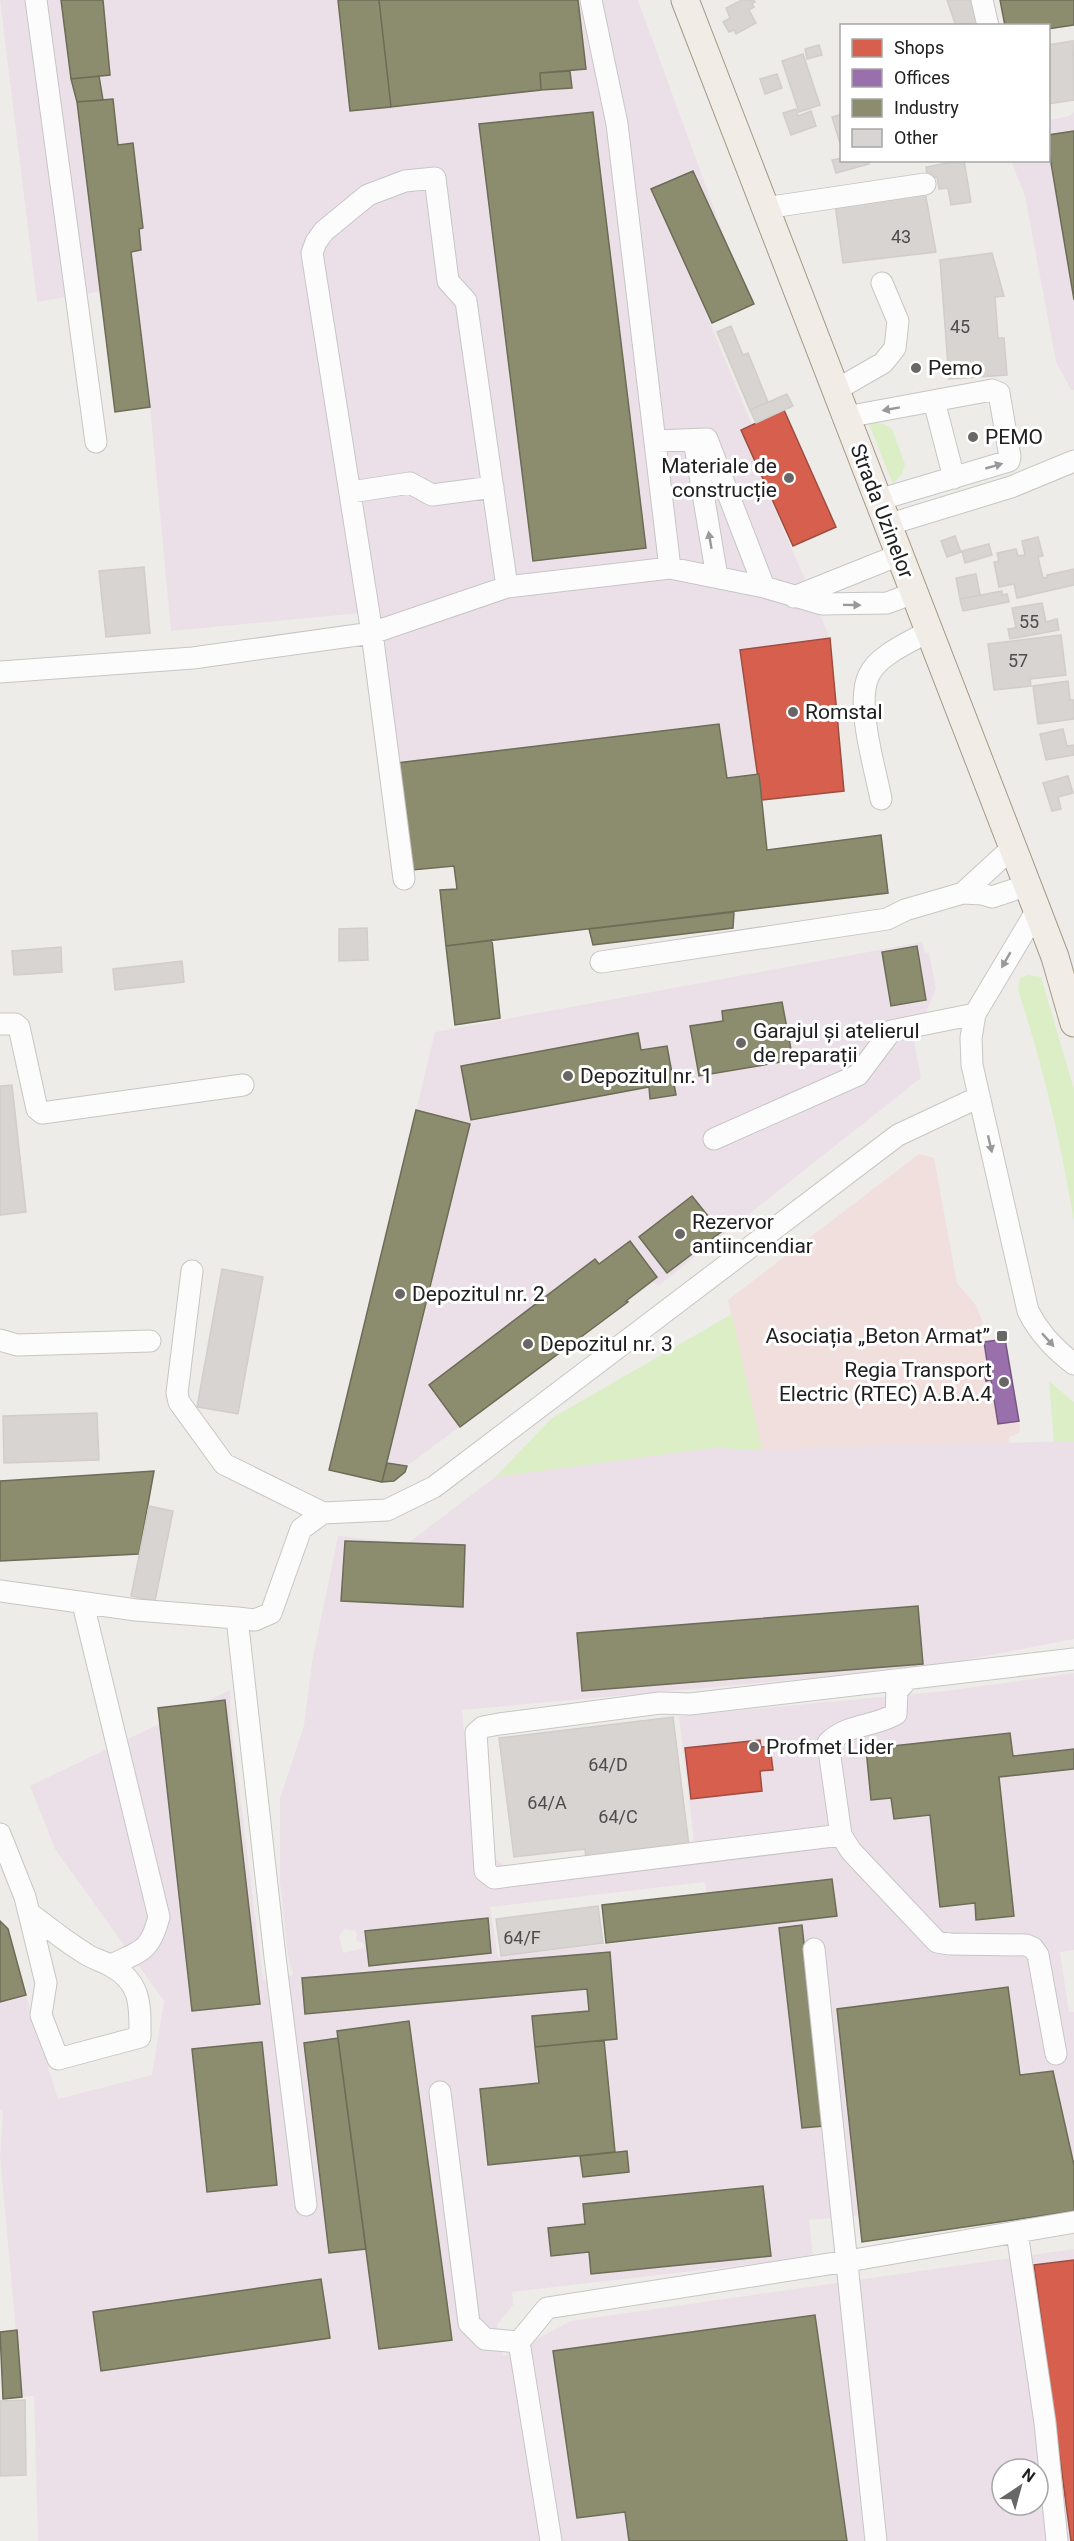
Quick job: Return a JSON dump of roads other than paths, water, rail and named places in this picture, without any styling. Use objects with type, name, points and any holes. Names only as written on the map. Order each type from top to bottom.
[{"type":"main road","name":"Strada Uzinelor","points":[[685,0],[1012,848],[1038,910],[1064,956],[1074,1023]]},
{"type":"lane","points":[[36,0],[96,442]]},
{"type":"lane","points":[[591,0],[617,124],[670,568]]},
{"type":"lane","points":[[982,0],[988,24]]},
{"type":"lane","points":[[405,879],[372,633],[312,252],[324,231],[368,195],[405,181],[435,178],[448,281],[466,301],[507,587]]},
{"type":"lane","points":[[765,207],[925,184]]},
{"type":"lane","points":[[836,390],[883,363],[895,348],[898,321],[882,284]]},
{"type":"lane","points":[[846,417],[992,390],[999,393],[1009,461],[954,478],[883,513]]},
{"type":"lane","points":[[934,401],[954,478]]},
{"type":"lane","points":[[655,441],[707,439],[764,587]]},
{"type":"lane","points":[[694,440],[717,577]]},
{"type":"lane","points":[[883,513],[1011,487],[1074,460]]},
{"type":"lane","points":[[351,492],[410,483],[432,495],[493,487]]},
{"type":"lane","points":[[704,503],[729,498]]},
{"type":"lane","points":[[794,597],[899,555]]},
{"type":"lane","points":[[0,672],[193,658],[372,633],[507,587],[670,568],[764,587],[822,604],[887,603],[914,593]]},
{"type":"lane","points":[[881,799],[862,710],[869,675],[887,655],[928,631]]},
{"type":"lane","points":[[963,893],[1012,848]]},
{"type":"lane","points":[[601,962],[887,919],[905,909],[963,893],[992,897],[1028,885]]},
{"type":"lane","points":[[1038,910],[975,1014],[971,1047],[972,1065],[1028,1311],[1036,1327],[1048,1341],[1074,1364]]},
{"type":"lane","points":[[714,1139],[858,1075],[891,1031],[975,1014]]},
{"type":"lane","points":[[0,1024],[15,1024],[20,1027],[37,1109],[42,1113],[243,1085]]},
{"type":"lane","points":[[192,1271],[177,1393],[179,1402],[224,1464],[323,1513],[387,1510],[434,1487],[898,1135],[979,1097]]},
{"type":"lane","points":[[0,1340],[17,1345],[150,1341]]},
{"type":"lane","points":[[0,1592],[83,1604],[255,1620],[271,1613],[301,1528],[323,1513]]},
{"type":"lane","points":[[83,1604],[159,1917],[154,1935],[146,1948],[111,1965]]},
{"type":"lane","points":[[237,1618],[275,1957],[306,2205]]},
{"type":"lane","points":[[841,1835],[494,1878],[485,1871],[476,1733],[483,1727],[500,1724],[660,1703],[690,1704],[1074,1659]]},
{"type":"lane","points":[[907,1680],[897,1691],[896,1714],[837,1733],[828,1743],[841,1835],[851,1851],[937,1941],[950,1944],[1026,1945],[1033,1948],[1038,1955],[1056,2054]]},
{"type":"lane","points":[[0,1834],[25,1896],[29,1913],[46,1983],[41,2015],[58,2059],[140,2037],[141,2002],[135,1988],[124,1974],[111,1965],[87,1955],[29,1913]]},
{"type":"lane","points":[[814,1949],[876,2541]]},
{"type":"lane","points":[[440,2092],[469,2323],[485,2339],[519,2342]]},
{"type":"lane","points":[[551,2541],[519,2342],[548,2308],[848,2261],[1074,2222]]},
{"type":"lane","points":[[1017,2232],[1045,2423],[1057,2541]]},
{"type":"place","name":"Pemo","points":[[916,368]]},
{"type":"place","name":"PEMO","points":[[973,437]]},
{"type":"place","name":"Materiale de construcție","points":[[789,478]]},
{"type":"place","name":"Romstal","points":[[793,712]]},
{"type":"place","name":"Garajul și atelierul de reparații","points":[[741,1043]]},
{"type":"place","name":"Depozitul nr. 1","points":[[568,1076]]},
{"type":"place","name":"Rezervor antiincendiar","points":[[680,1234]]},
{"type":"place","name":"Depozitul nr. 2","points":[[400,1294]]},
{"type":"place","name":"Asociația „Beton Armat”","points":[[1002,1336]]},
{"type":"place","name":"Depozitul nr. 3","points":[[528,1344]]},
{"type":"place","name":"Regia Transport Electric (RTEC) A.B.A.4","points":[[1004,1382]]},
{"type":"place","name":"Profmet Lider","points":[[754,1747]]}]
